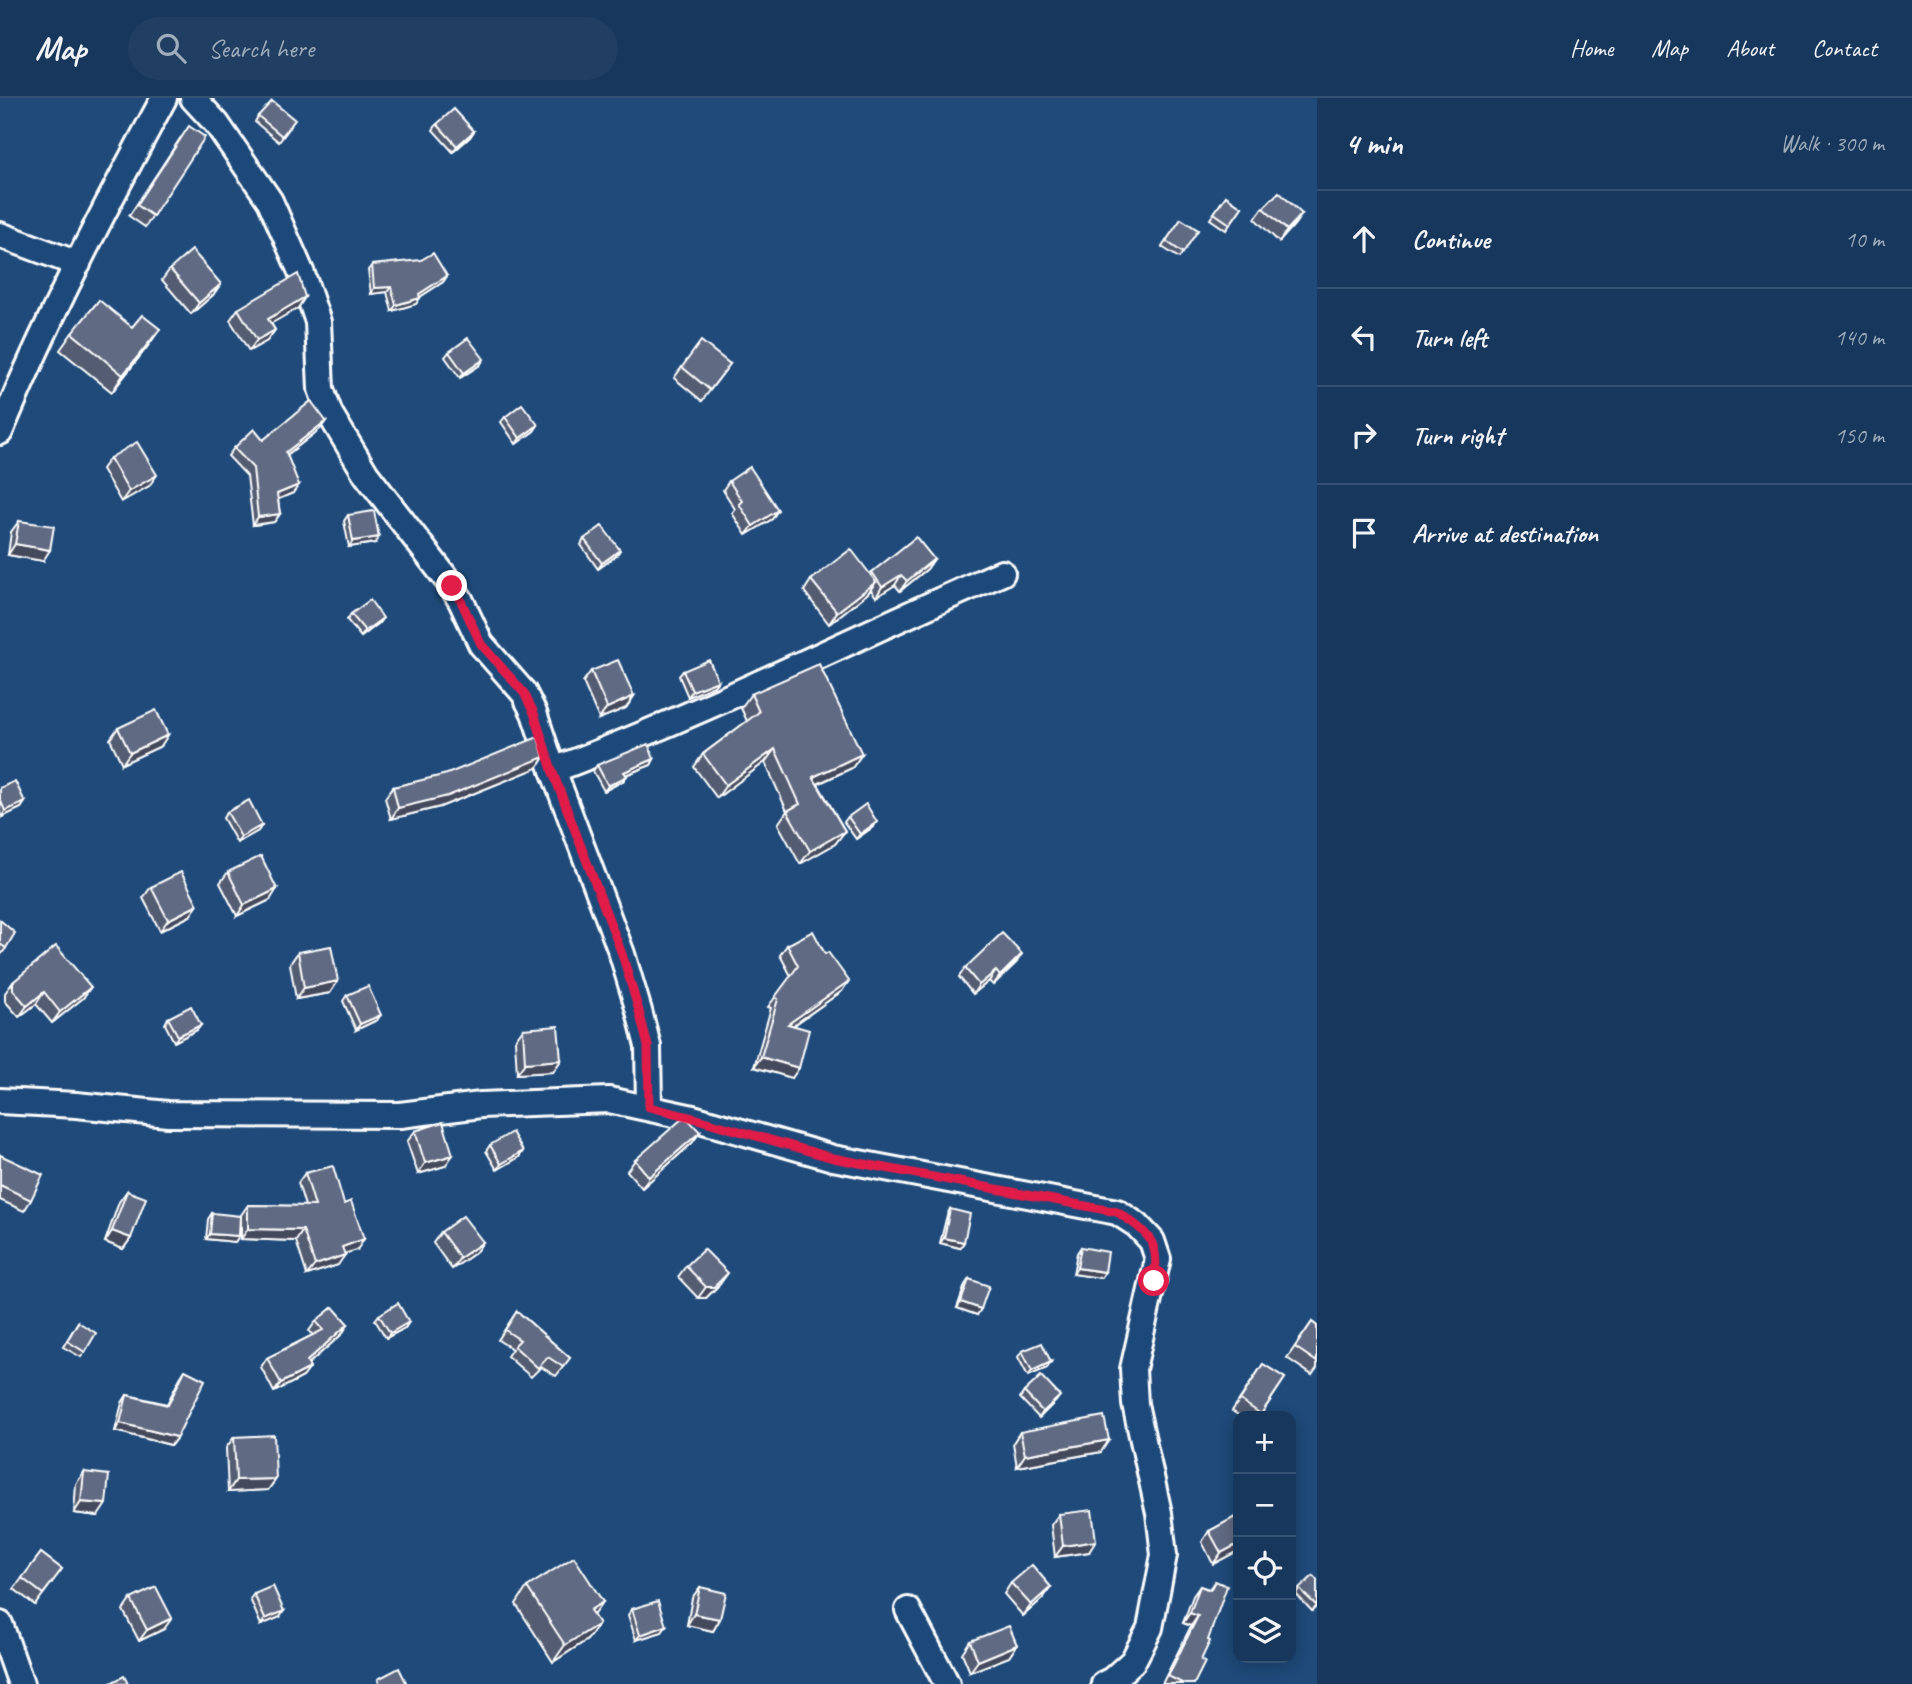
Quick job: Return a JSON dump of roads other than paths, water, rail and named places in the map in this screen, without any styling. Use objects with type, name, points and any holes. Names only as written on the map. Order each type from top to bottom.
[{"type":"street","points":[[0,432],[18,388],[103,211],[164,98]]},
{"type":"street","points":[[193,98],[217,124],[270,201],[302,274],[318,322],[321,388],[330,414],[366,474],[456,593],[481,644],[524,693],[534,713],[552,770],[622,954],[639,1011],[648,1046],[649,1107]]},
{"type":"street","points":[[0,236],[78,264]]},
{"type":"street","points":[[552,770],[757,685],[1002,573]]},
{"type":"street","points":[[0,1101],[168,1114],[400,1115],[481,1105],[609,1100],[694,1118],[833,1158],[1117,1212],[1137,1225],[1152,1241],[1158,1259],[1133,1369],[1135,1404],[1159,1513],[1164,1555],[1150,1628],[1133,1661],[1104,1684]]},
{"type":"street","points":[[908,1610],[947,1684]]},
{"type":"street","points":[[0,1624],[21,1684]]}]
